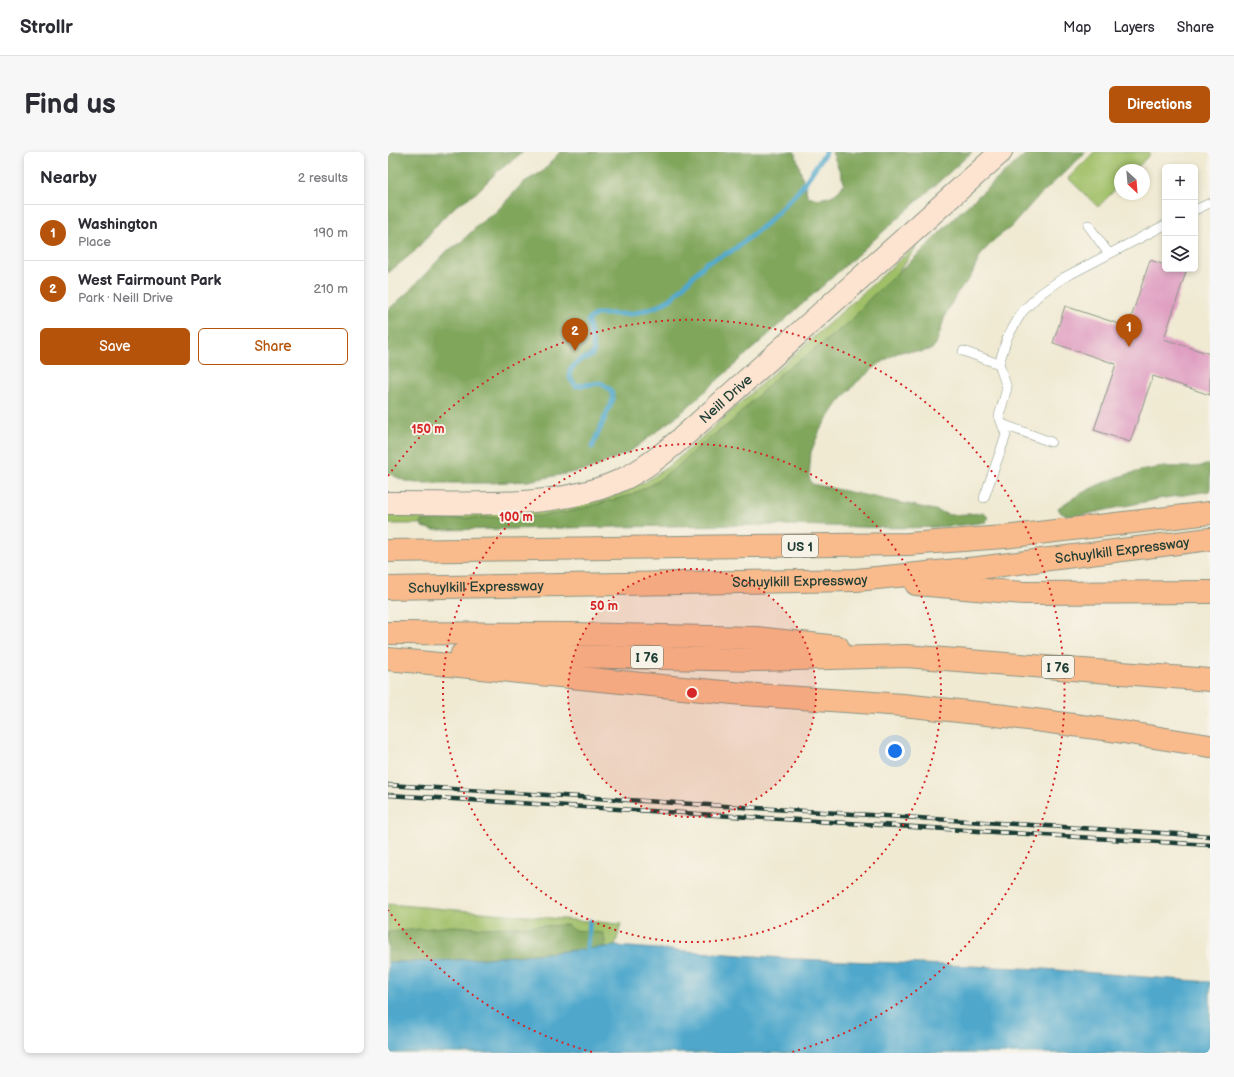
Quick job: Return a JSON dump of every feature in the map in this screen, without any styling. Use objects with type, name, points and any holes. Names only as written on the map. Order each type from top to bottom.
[{"type":"highway","name":"US 1","points":[[388,551],[908,544],[1004,537],[1210,513]]},
{"type":"highway","name":"Schuylkill Expressway","points":[[388,588],[856,580],[978,568],[1210,539]]},
{"type":"highway","points":[[856,580],[1024,593],[1210,592]]},
{"type":"highway","points":[[388,633],[571,634],[756,638],[906,656]]},
{"type":"highway","name":"I 76","points":[[388,654],[572,655],[758,660],[906,656],[1210,680]]},
{"type":"highway","points":[[388,659],[743,694],[902,705],[1104,728],[1210,746]]},
{"type":"main road","name":"Neill Drive","points":[[388,503],[515,502],[552,499],[603,487],[637,472],[684,436],[1001,152]]},
{"type":"lane","points":[[1198,209],[1210,203]]},
{"type":"lane","points":[[1088,225],[1109,254]]},
{"type":"lane","points":[[984,498],[1006,435],[999,416],[1007,388],[999,364],[1007,338],[1022,312],[1031,302],[1050,286],[1162,227]]},
{"type":"lane","points":[[963,351],[999,364]]},
{"type":"lane","points":[[1002,424],[1051,442]]},
{"type":"green space","points":[[388,152],[523,152],[498,171],[476,193],[457,205],[441,220],[415,251],[388,273]]},
{"type":"green space","points":[[560,152],[795,152],[808,197],[824,198],[829,197],[839,191],[844,182],[832,152],[972,152],[683,411],[631,451],[591,469],[528,481],[489,483],[416,483],[405,481],[388,473],[388,310],[408,292],[447,251],[461,242],[479,224],[496,212],[524,182],[542,172]]},
{"type":"green space","points":[[1028,152],[1086,152],[1034,201],[1011,227],[995,239],[981,254],[970,278],[957,293],[946,313],[936,344],[932,349],[921,352],[905,351],[897,353],[879,364],[857,382],[839,402],[820,430],[811,452],[809,477],[812,484],[935,510],[950,515],[983,513],[988,517],[986,522],[908,528],[734,525],[433,530],[422,527],[422,521],[431,519],[539,516],[569,512],[630,495],[651,485],[677,467],[700,445],[730,423],[783,371],[803,358],[851,321],[870,298],[923,250],[958,214]]},
{"type":"green space","points":[[1094,152],[1149,152],[1150,154],[1141,164],[1114,164],[1114,191],[1098,207],[1068,178]]},
{"type":"green space","points":[[921,241],[712,523],[388,524],[388,515],[559,509],[613,496],[647,481],[672,464]]},
{"type":"green space","points":[[1210,464],[1210,491],[1158,499],[1073,517],[1061,513],[1058,508],[1095,486],[1135,472],[1164,467],[1193,467]]},
{"type":"green space","points":[[388,904],[621,924],[615,946],[509,957],[388,962]]},
{"type":"green space","points":[[567,925],[574,930],[603,933],[606,945],[601,948],[494,958],[388,962],[388,932],[454,926],[480,928]]},
{"type":"water","points":[[615,946],[797,959],[1044,969],[1210,982],[1210,1053],[388,1053],[388,962],[416,962],[530,955]]},
{"type":"building","points":[[1150,260],[1162,264],[1162,272],[1186,272],[1164,339],[1210,354],[1210,395],[1153,376],[1130,442],[1094,430],[1116,364],[1053,343],[1065,306],[1128,327]]},
{"type":"waterway","points":[[592,447],[613,399],[611,390],[601,383],[576,386],[570,378],[570,370],[580,360],[591,356],[594,351],[588,320],[596,314],[632,314],[656,307],[671,299],[706,263],[732,251],[767,223],[801,188],[826,152]]},
{"type":"waterway","points":[[586,955],[590,921]]},
{"type":"railway","points":[[388,785],[1210,836]]},
{"type":"railway","points":[[388,795],[1210,845]]},
{"type":"place","name":"Washington","points":[[1129,347]]},
{"type":"place","name":"West Fairmount Park","points":[[575,351]]}]
